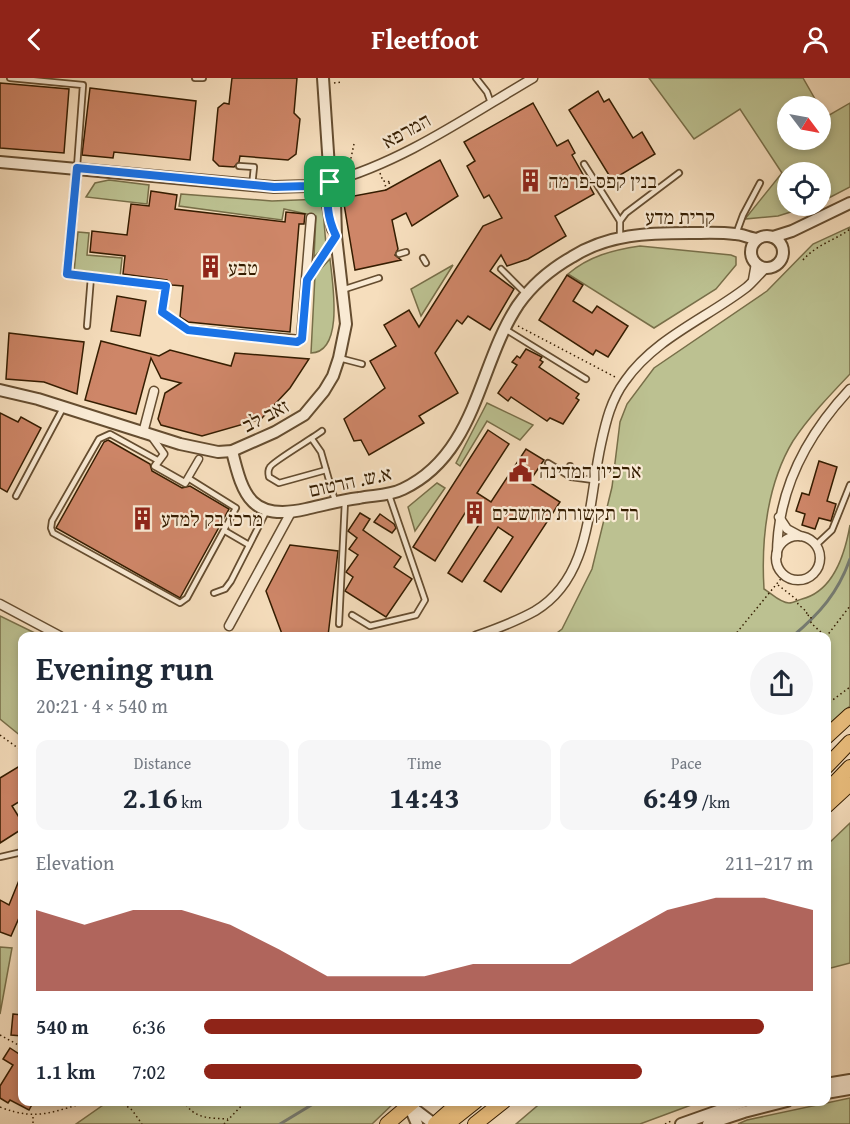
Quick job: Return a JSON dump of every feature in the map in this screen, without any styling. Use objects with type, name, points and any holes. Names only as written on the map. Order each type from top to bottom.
[{"type":"highway","points":[[831,732],[850,715]]},
{"type":"highway","points":[[831,761],[850,742]]},
{"type":"highway","points":[[831,787],[850,767]]},
{"type":"highway","points":[[831,801],[850,784]]},
{"type":"highway","points":[[387,1124],[408,1106]]},
{"type":"highway","points":[[434,1124],[455,1106]]},
{"type":"highway","points":[[447,1124],[470,1106]]},
{"type":"highway","points":[[475,1124],[498,1106]]},
{"type":"street","name":"זאב לב","points":[[232,451],[304,415],[324,391],[339,358],[346,324],[336,236],[328,213],[330,182],[323,78]]},
{"type":"street","name":"המרפא","points":[[0,162],[252,186],[300,187],[330,182],[378,166],[533,78]]},
{"type":"street","points":[[77,168],[67,274],[166,286],[162,312],[188,330],[297,342],[302,338],[311,218]]},
{"type":"street","points":[[761,266],[751,256],[754,243],[765,236],[772,237],[792,231],[850,203]]},
{"type":"street","points":[[782,246],[792,231]]},
{"type":"street","name":"קרית מדע","points":[[620,237],[637,233],[738,234],[754,243]]},
{"type":"street","name":"א.ש. הרטום","points":[[267,510],[290,513],[340,501],[389,495],[418,481],[446,456],[476,402],[505,329],[526,294],[543,278],[572,257],[592,246],[620,237]]},
{"type":"street","points":[[485,632],[534,611],[562,588],[583,547],[593,480],[608,411],[624,382],[648,355],[751,283],[761,266],[775,265],[783,253],[782,246],[772,237]]},
{"type":"street","points":[[779,517],[787,529],[816,545],[820,559],[815,572],[804,579],[790,578],[780,569],[777,556],[779,517],[790,477],[803,451],[830,411],[850,389]]},
{"type":"street","points":[[0,390],[14,392],[147,434],[218,452],[232,451],[241,487],[255,505],[267,510]]},
{"type":"street","points":[[154,391],[147,434],[164,454],[155,466],[185,483],[199,459]]},
{"type":"street","points":[[229,626],[290,513]]},
{"type":"street","points":[[777,556],[782,543],[801,536]]},
{"type":"street","points":[[0,604],[52,632]]},
{"type":"street","points":[[831,1083],[850,1080]]},
{"type":"street","points":[[831,1092],[850,1089]]},
{"type":"street","points":[[413,1106],[417,1124]]},
{"type":"street","points":[[415,1106],[434,1124]]},
{"type":"street","points":[[681,1124],[732,1106]]},
{"type":"street","points":[[708,1124],[772,1106]]},
{"type":"lane","points":[[10,78],[83,85],[77,168]]},
{"type":"lane","points":[[195,78],[203,78]]},
{"type":"lane","points":[[476,79],[487,92],[491,103]]},
{"type":"lane","points":[[584,164],[620,221],[620,237]]},
{"type":"lane","points":[[239,166],[254,167],[252,186]]},
{"type":"lane","points":[[620,221],[626,213],[679,173]]},
{"type":"lane","points":[[738,234],[743,214],[760,183]]},
{"type":"lane","points":[[307,280],[336,236]]},
{"type":"lane","points":[[399,254],[406,252]]},
{"type":"lane","points":[[501,269],[526,294]]},
{"type":"lane","points":[[87,326],[91,278]]},
{"type":"lane","points":[[342,290],[379,278]]},
{"type":"lane","points":[[505,329],[586,379]]},
{"type":"lane","points":[[339,358],[362,364]]},
{"type":"lane","points":[[16,496],[64,407]]},
{"type":"lane","points":[[322,431],[275,462],[270,467],[269,477],[279,483],[326,470]]},
{"type":"lane","points":[[159,461],[110,434],[99,438],[52,521],[53,533],[180,603],[187,598],[236,508],[188,478]]},
{"type":"lane","points":[[312,439],[321,452],[326,470],[340,501],[339,624]]},
{"type":"lane","points":[[548,463],[568,475],[593,480]]},
{"type":"lane","points":[[568,475],[570,466]]},
{"type":"lane","points":[[816,545],[832,530],[850,485]]},
{"type":"lane","points":[[352,615],[370,626],[416,615],[425,600],[389,495]]},
{"type":"lane","points":[[214,593],[225,589],[231,581],[267,510]]},
{"type":"lane","points":[[225,531],[249,545]]},
{"type":"lane","points":[[0,857],[18,853]]},
{"type":"path","points":[[348,159],[351,158],[354,144]]},
{"type":"path","points":[[378,166],[386,190]]},
{"type":"path","points":[[382,181],[391,182],[385,186]]},
{"type":"path","points":[[803,260],[820,244],[841,236],[850,229]]},
{"type":"path","points":[[527,331],[610,374]]},
{"type":"path","points":[[737,632],[784,575]]},
{"type":"path","points":[[777,584],[796,599],[807,612],[806,615],[811,616],[811,623],[821,632]]},
{"type":"path","points":[[829,632],[850,606]]},
{"type":"path","points":[[831,701],[850,687]]},
{"type":"path","points":[[0,735],[18,748]]},
{"type":"path","points":[[0,1035],[18,1045]]},
{"type":"path","points":[[0,1107],[18,1114],[32,1116],[73,1106]]},
{"type":"path","points":[[127,1106],[142,1124]]},
{"type":"path","points":[[187,1106],[199,1116],[228,1119]]},
{"type":"path","points":[[224,1124],[241,1106]]},
{"type":"path","points":[[32,1116],[33,1124]]},
{"type":"green space","points":[[649,78],[803,78],[813,96],[777,96],[777,150],[831,150],[831,114],[850,103],[850,187],[831,197],[831,162],[777,162],[777,165],[740,109],[694,139]]},
{"type":"green space","points":[[777,179],[778,216],[745,219]]},
{"type":"green space","points":[[109,180],[149,185],[147,204],[86,197],[95,183]]},
{"type":"green space","points":[[181,194],[272,201],[322,199],[326,245],[314,257],[316,216],[284,209],[282,220],[179,206]]},
{"type":"green space","points":[[850,227],[850,374],[806,423],[784,458],[777,475],[768,513],[763,570],[764,589],[786,603],[813,595],[830,580],[836,570],[845,548],[850,525],[850,706],[831,723],[831,632],[558,632],[562,629],[592,569],[612,487],[620,422],[627,404],[654,368],[767,291],[813,244]]},
{"type":"green space","points":[[78,232],[89,233],[87,255],[122,258],[120,277],[74,272]]},
{"type":"green space","points":[[640,246],[731,255],[736,257],[736,265],[716,289],[654,328],[568,274],[602,255]]},
{"type":"green space","points":[[330,259],[334,298],[332,328],[329,341],[322,350],[311,353],[315,275]]},
{"type":"green space","points":[[453,265],[421,316],[411,289]]},
{"type":"green space","points":[[487,403],[533,425],[520,440],[487,421],[460,466],[456,463]]},
{"type":"green space","points":[[437,483],[445,488],[415,531],[408,507]]},
{"type":"green space","points":[[0,616],[33,632],[18,632],[18,734],[0,719]]},
{"type":"green space","points":[[850,823],[850,963],[831,968],[831,841]]},
{"type":"green space","points":[[0,947],[12,948],[0,1014]]},
{"type":"green space","points":[[850,1098],[850,1124],[738,1124],[813,1106],[831,1106],[831,1102]]},
{"type":"green space","points":[[102,1106],[391,1106],[372,1124],[76,1124]]},
{"type":"green space","points":[[537,1106],[689,1106],[640,1124],[516,1124]]},
{"type":"building","points":[[232,78],[297,78],[294,113],[300,119],[296,154],[288,160],[240,156],[239,162],[234,167],[219,166],[213,160],[218,108],[224,103],[229,104]]},
{"type":"building","points":[[0,83],[69,89],[64,153],[0,148]]},
{"type":"building","points":[[90,88],[196,101],[190,160],[114,152],[113,158],[82,155]]},
{"type":"building","points":[[598,91],[604,102],[609,99],[633,138],[642,132],[655,154],[612,180],[569,110]]},
{"type":"building","points":[[533,103],[557,146],[568,140],[575,153],[572,155],[594,194],[555,216],[566,236],[528,259],[507,266],[501,255],[490,271],[514,289],[490,330],[468,316],[462,324],[457,320],[435,353],[458,393],[419,416],[424,423],[369,455],[361,440],[354,441],[344,419],[385,388],[370,361],[396,346],[384,325],[409,310],[419,327],[483,226],[502,218],[489,195],[484,198],[467,166],[475,161],[464,142]]},
{"type":"building","points":[[440,160],[458,196],[412,226],[406,213],[392,220],[398,249],[395,255],[401,260],[355,270],[343,198],[386,190]]},
{"type":"building","name":"טבע","points":[[151,191],[177,195],[175,209],[285,222],[286,212],[305,214],[304,224],[299,224],[290,332],[188,322],[180,317],[183,286],[172,285],[167,280],[123,274],[125,256],[90,252],[92,231],[127,235],[131,204],[149,206]]},
{"type":"building","points":[[567,275],[583,285],[573,301],[592,313],[597,306],[628,326],[608,357],[596,350],[593,355],[539,320]]},
{"type":"building","points":[[117,296],[146,301],[140,336],[111,331]]},
{"type":"building","points":[[9,333],[84,342],[77,394],[44,382],[6,379]]},
{"type":"building","points":[[101,341],[159,356],[170,350],[231,366],[235,353],[309,359],[290,388],[261,419],[202,436],[161,425],[158,419],[165,393],[181,383],[161,378],[151,358],[136,414],[85,400]]},
{"type":"building","points":[[526,349],[542,357],[540,360],[543,362],[539,367],[579,394],[576,398],[579,400],[563,424],[550,418],[547,421],[511,397],[508,401],[498,393],[517,365],[512,362],[517,356],[520,358]]},
{"type":"building","points":[[0,413],[18,422],[21,417],[41,428],[7,492],[0,488]]},
{"type":"building","name":"רד תקשורת מחשבים","points":[[488,430],[509,444],[477,493],[491,502],[526,449],[544,460],[529,482],[560,502],[501,592],[484,581],[513,537],[498,527],[462,582],[448,573],[480,523],[465,513],[435,561],[413,547]]},
{"type":"building","name":"מרכז בק למדע","points":[[108,440],[150,464],[152,471],[182,488],[190,486],[229,509],[180,598],[56,528],[104,442]]},
{"type":"building","points":[[819,461],[837,467],[827,501],[836,504],[831,521],[819,518],[815,529],[802,525],[805,514],[796,511],[802,493],[809,495]]},
{"type":"building","points":[[360,513],[370,519],[363,530],[401,557],[394,567],[412,579],[386,617],[345,591],[353,577],[346,572],[358,555],[349,549],[357,538],[348,531]]},
{"type":"building","points":[[380,514],[394,524],[396,528],[392,533],[374,522]]},
{"type":"building","points":[[290,545],[338,551],[328,632],[281,632],[266,591]]},
{"type":"building","points":[[18,767],[18,802],[12,806],[18,816],[18,832],[0,843],[0,778]]},
{"type":"building","points":[[18,883],[18,920],[11,936],[0,932],[0,900],[9,905]]},
{"type":"building","points":[[13,1014],[18,1015],[18,1036],[11,1035]]},
{"type":"building","points":[[10,1048],[18,1053],[18,1104],[10,1100],[8,1103],[0,1098],[0,1086],[13,1065],[3,1059]]},
{"type":"waterway","points":[[797,632],[827,602],[840,582],[850,559]]},
{"type":"waterway","points":[[280,1124],[310,1106]]},
{"type":"place","name":"בנין קפס-פרמה","points":[[530,180]]},
{"type":"place","name":"טבע","points":[[210,267]]},
{"type":"place","name":"ארכיון המדינה","points":[[521,470]]},
{"type":"place","name":"רד תקשורת מחשבים","points":[[474,512]]},
{"type":"place","name":"מרכז בק למדע","points":[[143,518]]},
{"type":"route","points":[[77,168],[252,186],[293,187],[330,182],[328,213],[336,236],[307,280],[302,339],[297,342],[188,330],[176,324],[162,312],[166,286],[67,274],[77,168]]}]
